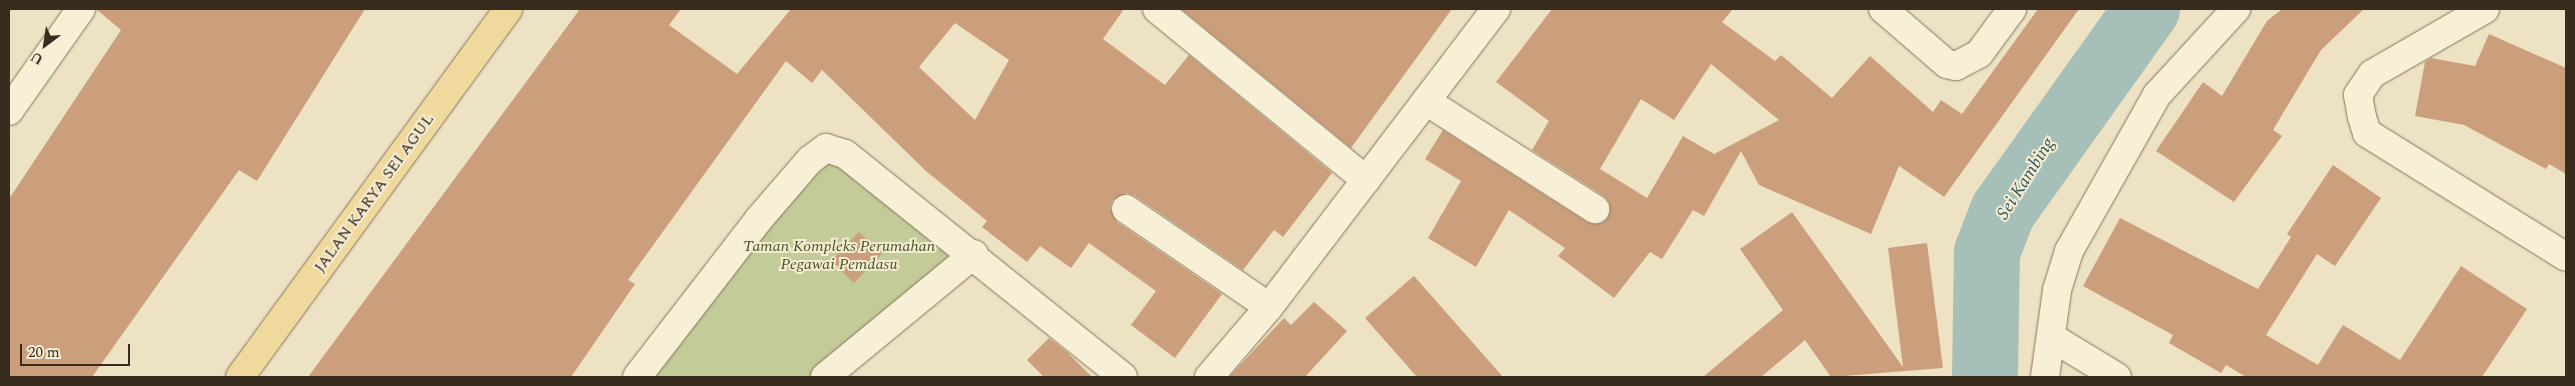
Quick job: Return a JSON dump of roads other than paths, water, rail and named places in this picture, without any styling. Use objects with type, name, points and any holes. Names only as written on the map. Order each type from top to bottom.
[{"type":"main road","name":"JALAN KARYA SEI AGUL","points":[[240,377],[508,9]]},
{"type":"street","points":[[9,111],[81,9]]},
{"type":"street","points":[[1156,9],[1366,180]]},
{"type":"street","points":[[1209,377],[1269,307],[1496,9]]},
{"type":"street","points":[[1883,9],[1947,64],[1956,66],[1978,54],[2012,9]]},
{"type":"street","points":[[2045,377],[2056,290],[2069,251],[2157,95],[2236,9]]},
{"type":"street","points":[[2485,9],[2372,74],[2358,95],[2367,133],[2566,257]]},
{"type":"street","points":[[1426,101],[1595,209]]},
{"type":"street","points":[[637,377],[759,220],[810,160],[826,148],[846,154],[974,254],[1123,377]]},
{"type":"street","points":[[1126,210],[1269,307]]},
{"type":"street","points":[[825,377],[974,254]]},
{"type":"street","points":[[2051,337],[2118,377]]},
{"type":"waterway","name":"Sei Kambing","points":[[1985,377],[1987,252],[2003,211],[2147,9]]},
{"type":"park label","name":"Taman Kompleks Perumahan Pegawai Pemdasu","points":[[839,255]]}]
